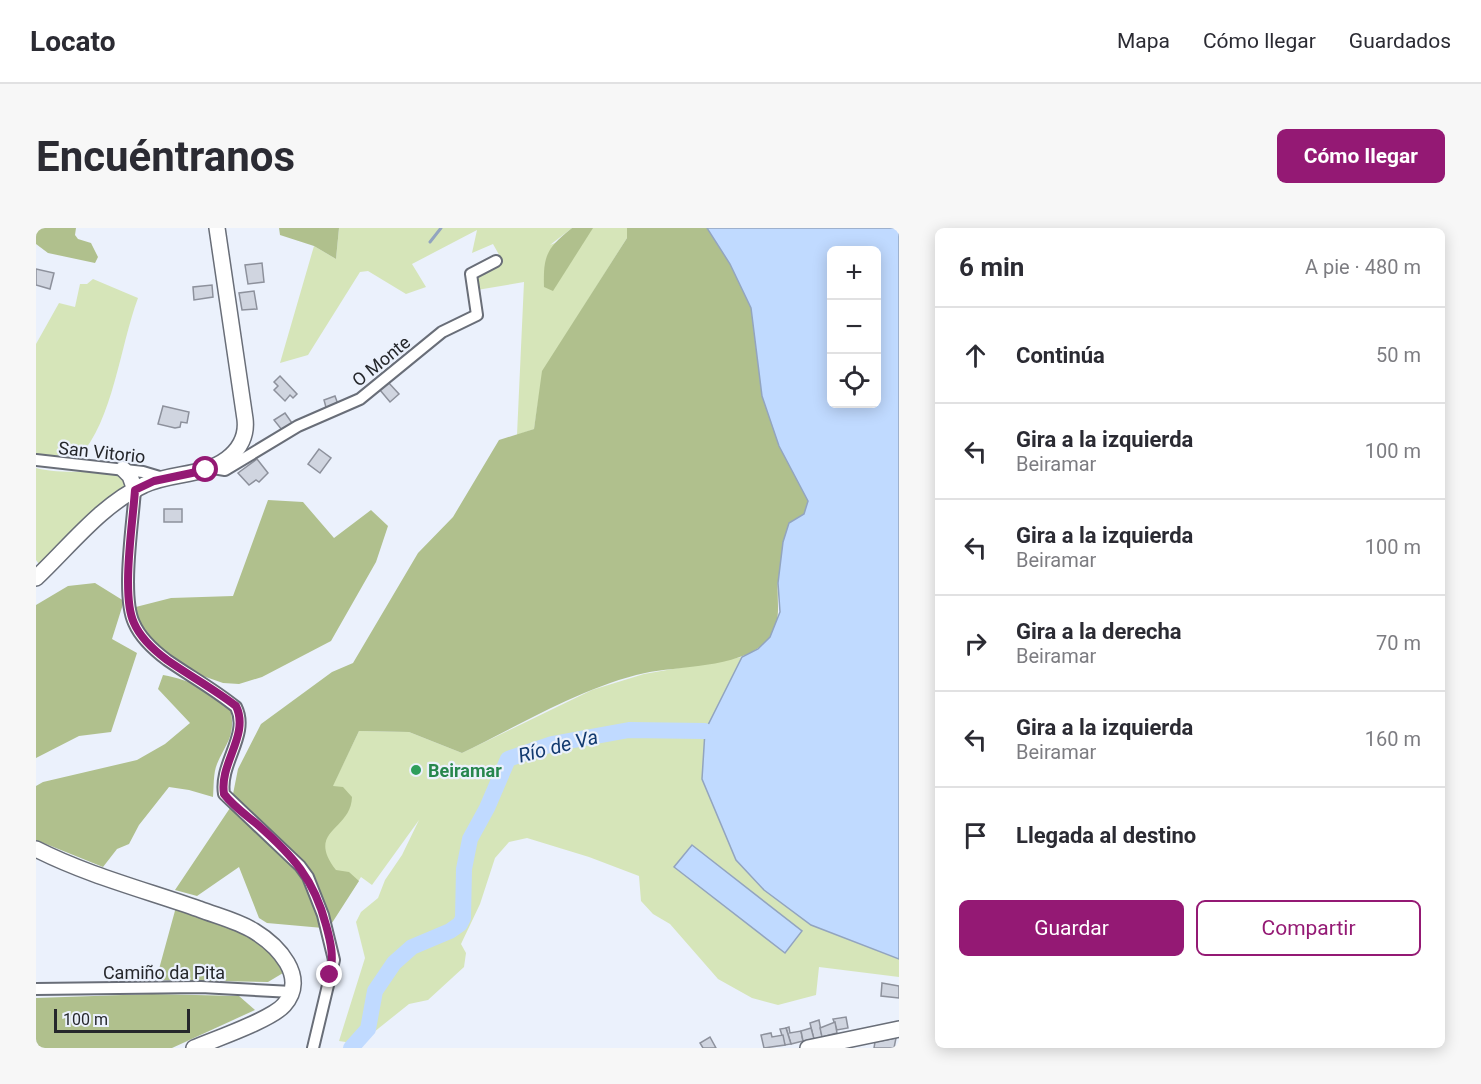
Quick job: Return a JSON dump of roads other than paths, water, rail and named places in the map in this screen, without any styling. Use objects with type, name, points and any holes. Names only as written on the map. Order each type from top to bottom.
[{"type":"street","points":[[36,579],[116,502],[135,490],[164,479],[213,468],[234,454],[243,438],[245,419],[217,228]]},
{"type":"street","name":"O Monte","points":[[258,449],[298,426],[360,399],[442,333],[477,315],[471,274],[496,261]]},
{"type":"street","points":[[213,468],[225,470],[258,449],[243,438]]},
{"type":"street","name":"San Vitorio","points":[[36,460],[123,469],[153,474],[164,479]]},
{"type":"street","points":[[123,469],[130,476],[135,490],[129,579],[129,602],[134,622],[150,645],[166,659],[236,706],[241,719],[241,728],[225,768],[224,794],[300,866],[308,877],[323,915],[334,960],[313,1048]]},
{"type":"street","points":[[36,849],[75,866],[253,931],[272,944],[288,963],[293,983],[292,992],[284,1006],[194,1048]]},
{"type":"street","name":"Camiño da Pita","points":[[36,989],[201,987],[292,992]]},
{"type":"street","points":[[808,1048],[899,1029]]},
{"type":"water","points":[[707,228],[899,228],[899,959],[811,925],[764,890],[736,860],[702,779],[705,731],[742,657],[758,649],[770,637],[780,612],[778,583],[783,542],[789,523],[804,514],[808,501],[779,446],[762,396],[751,308],[730,264]]},
{"type":"water","points":[[692,845],[802,931],[785,953],[674,867]]},
{"type":"waterway","points":[[430,242],[441,228]]},
{"type":"waterway","name":"Río de Va","points":[[351,1048],[368,1029],[375,991],[394,963],[412,947],[450,931],[460,924],[463,918],[464,869],[470,839],[487,808],[508,759],[552,744],[629,730],[705,731]]},
{"type":"place","name":"Beiramar","points":[[416,770]]}]
